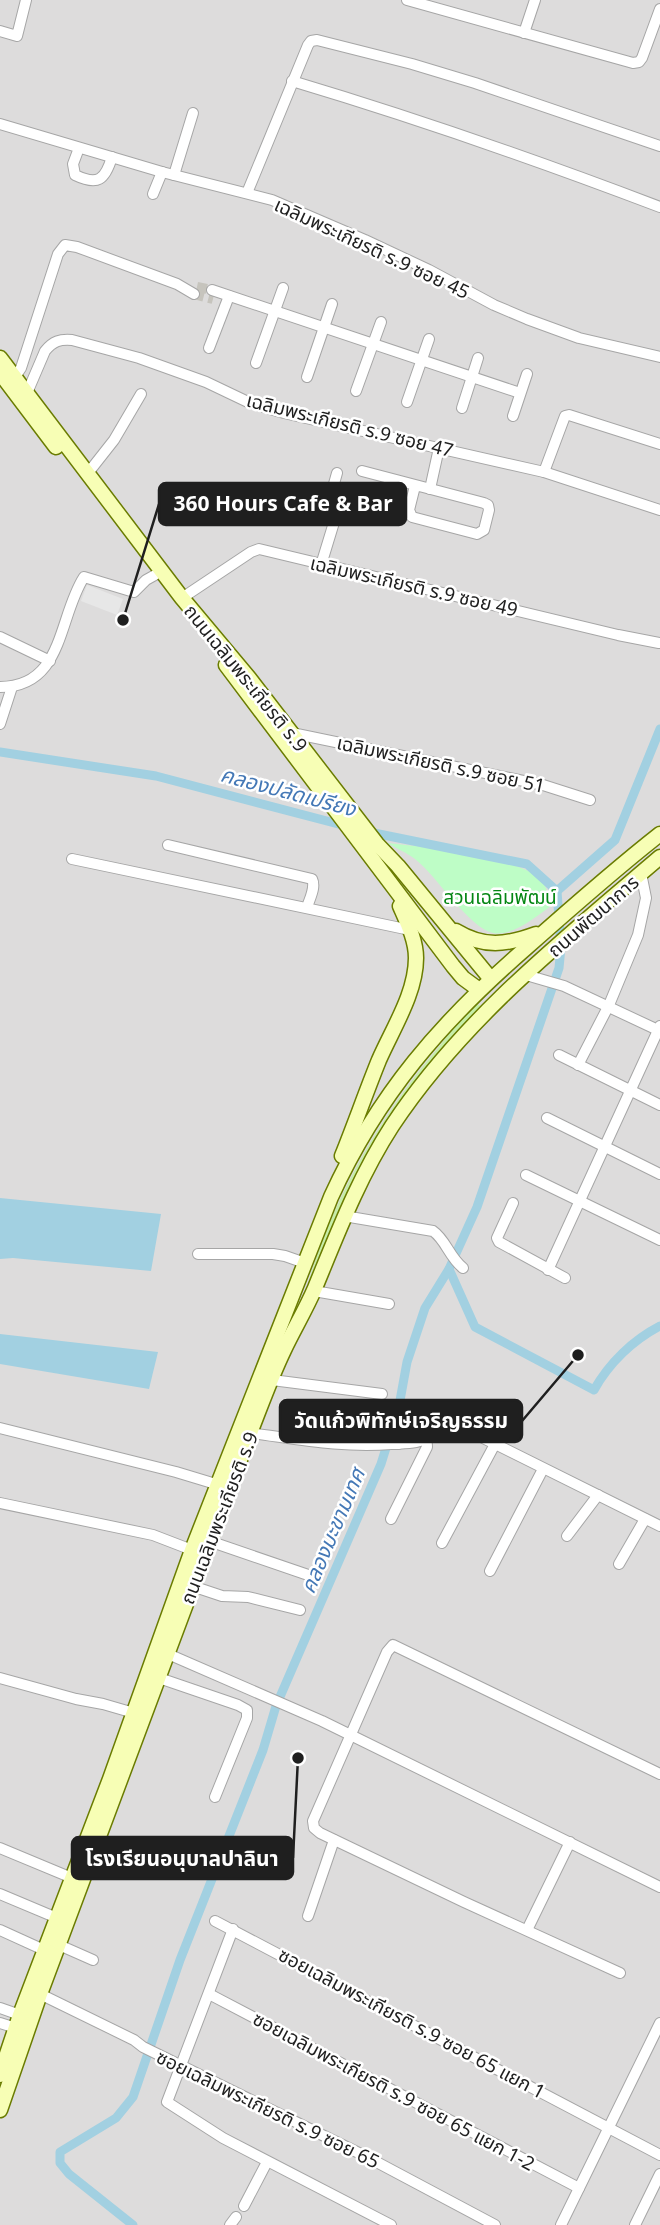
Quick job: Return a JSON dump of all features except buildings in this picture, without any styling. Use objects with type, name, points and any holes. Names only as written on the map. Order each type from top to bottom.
[{"type":"main road","name":"ถนนเฉลิมพระเกียรติ ร.9","points":[[0,358],[182,598],[292,733],[361,842],[463,978],[486,985]]},
{"type":"main road","name":"ถนนเฉลิมพระเกียรติ ร.9","points":[[0,373],[155,575],[339,805],[449,926],[486,985]]},
{"type":"main road","name":"ถนนพัฒนาการ","points":[[486,985],[546,928],[660,834]]},
{"type":"main road","name":"ถนนพัฒนาการ","points":[[526,975],[660,857]]},
{"type":"main road","points":[[331,1197],[338,1166],[364,1096],[413,980],[416,959],[410,930],[392,885]]},
{"type":"main road","points":[[449,926],[470,939],[501,944],[511,943],[546,928]]},
{"type":"main road","name":"ถนนเฉลิมพระเกียรติ ร.9","points":[[0,2110],[44,1950],[134,1713],[284,1350],[314,1291],[344,1216],[391,1127],[414,1094],[485,1012],[526,975]]},
{"type":"main road","points":[[485,1012],[486,985],[526,975]]},
{"type":"main road","name":"ถนนเฉลิมพระเกียรติ ร.9","points":[[0,2075],[40,1994],[59,1945],[192,1587],[219,1485],[331,1197],[346,1164],[393,1089],[426,1045],[486,985]]},
{"type":"street","points":[[0,32],[17,36],[26,0]]},
{"type":"street","points":[[407,0],[633,63],[642,58],[660,9]]},
{"type":"street","points":[[524,33],[536,0]]},
{"type":"street","points":[[247,193],[308,45],[317,40],[475,83],[660,146]]},
{"type":"street","points":[[292,81],[482,142],[660,207]]},
{"type":"street","points":[[174,175],[193,113]]},
{"type":"street","name":"เฉลิมพระเกียรติ ร.9 ซอย 45","points":[[0,124],[162,172],[272,200],[429,270],[494,305],[579,338],[660,357]]},
{"type":"street","points":[[79,148],[73,164],[75,175],[89,181],[101,179],[108,170],[112,157]]},
{"type":"street","points":[[153,194],[162,172]]},
{"type":"street","points":[[15,377],[21,368],[58,254],[65,245],[196,290]]},
{"type":"street","points":[[256,363],[283,289]]},
{"type":"street","points":[[213,294],[227,295],[520,393]]},
{"type":"street","points":[[209,348],[227,295]]},
{"type":"street","points":[[307,377],[332,304]]},
{"type":"street","points":[[356,391],[381,322]]},
{"type":"street","name":"เฉลิมพระเกียรติ ร.9 ซอย 47","points":[[27,393],[45,351],[62,339],[72,340],[139,358],[206,382],[250,403],[544,472],[660,510]]},
{"type":"street","points":[[407,402],[429,339]]},
{"type":"street","points":[[461,408],[478,358]]},
{"type":"street","points":[[513,416],[527,374]]},
{"type":"street","points":[[88,473],[114,440],[141,394]]},
{"type":"street","points":[[544,472],[565,416],[569,415],[660,443]]},
{"type":"street","points":[[430,489],[439,448]]},
{"type":"street","points":[[362,471],[488,505],[484,530],[477,534],[412,517],[409,510],[415,486]]},
{"type":"street","points":[[330,498],[337,473]]},
{"type":"street","points":[[301,490],[338,500],[339,506],[321,565]]},
{"type":"street","name":"เฉลิมพระเกียรติ ร.9 ซอย 49","points":[[182,598],[259,549],[659,643]]},
{"type":"street","points":[[0,687],[12,687],[34,678],[50,661],[84,577],[134,592],[155,575]]},
{"type":"street","points":[[0,637],[50,661]]},
{"type":"street","points":[[0,724],[12,687]]},
{"type":"street","name":"เฉลิมพระเกียรติ ร.9 ซอย 51","points":[[292,733],[542,785],[590,800]]},
{"type":"street","points":[[168,845],[312,879],[313,890],[307,907]]},
{"type":"street","points":[[72,859],[410,930]]},
{"type":"street","points":[[578,1065],[609,1005],[638,935],[646,898],[641,873]]},
{"type":"street","points":[[526,975],[564,986],[659,1029],[548,1270]]},
{"type":"street","points":[[559,1055],[660,1105]]},
{"type":"street","points":[[547,1118],[660,1174]]},
{"type":"street","points":[[526,1175],[660,1240]]},
{"type":"street","points":[[513,1203],[497,1238],[499,1242],[565,1278]]},
{"type":"street","points":[[344,1216],[433,1231],[442,1240],[454,1261],[463,1268]]},
{"type":"street","points":[[198,1254],[274,1254],[305,1263]]},
{"type":"street","points":[[314,1291],[389,1304]]},
{"type":"street","points":[[272,1380],[382,1394]]},
{"type":"street","points":[[250,1433],[335,1445],[412,1445],[445,1427],[461,1427],[660,1526]]},
{"type":"street","points":[[0,1428],[219,1485]]},
{"type":"street","points":[[391,1519],[427,1447],[427,1436]]},
{"type":"street","points":[[442,1542],[495,1444]]},
{"type":"street","points":[[490,1571],[543,1469]]},
{"type":"street","points":[[567,1536],[598,1495]]},
{"type":"street","points":[[0,1503],[140,1532],[314,1577]]},
{"type":"street","points":[[619,1564],[645,1518]]},
{"type":"street","points":[[192,1587],[222,1596],[248,1597],[300,1610]]},
{"type":"street","points":[[620,1973],[334,1840],[314,1828],[313,1821],[387,1652],[393,1645],[660,1773]]},
{"type":"street","points":[[168,1654],[286,1704],[660,1887]]},
{"type":"street","points":[[0,1678],[134,1713]]},
{"type":"street","points":[[159,1678],[238,1705],[249,1713],[215,1797]]},
{"type":"street","points":[[308,1916],[334,1840]]},
{"type":"street","points":[[527,1930],[570,1842]]},
{"type":"street","points":[[1,1848],[72,1878]]},
{"type":"street","points":[[0,1894],[57,1918]]},
{"type":"street","name":"ซอยเฉลิมพระเกียรติ ร.9 ซอย 65 แยก 1","points":[[215,1921],[660,2155]]},
{"type":"street","points":[[233,1929],[167,2102],[209,2130],[267,2162],[391,2225]]},
{"type":"street","points":[[0,1930],[44,1950]]},
{"type":"street","points":[[59,1945],[93,1960]]},
{"type":"street","name":"ซอยเฉลิมพระเกียรติ ร.9 ซอย 65","points":[[40,1994],[369,2158],[495,2225]]},
{"type":"street","name":"ซอยเฉลิมพระเกียรติ ร.9 ซอย 65 แยก 1-2","points":[[209,1994],[579,2188]]},
{"type":"street","points":[[0,2008],[23,2024]]},
{"type":"street","points":[[561,2225],[660,2023]]},
{"type":"street","points":[[0,2024],[23,2024]]},
{"type":"street","points":[[244,2206],[267,2162]]},
{"type":"street","points":[[635,2225],[660,2174]]},
{"type":"shaded area","points":[[0,0],[660,0],[660,2225],[0,2225]]},
{"type":"shaded area","points":[[87,585],[123,599],[117,615],[81,601]]},
{"type":"green space","name":"สวนเฉลิมพัฒน์","points":[[387,843],[468,854],[513,865],[541,880],[551,906],[516,929],[493,933],[463,912],[415,859]]},
{"type":"green space","points":[[477,1004],[481,1006],[479,1010],[422,1076],[304,1297],[314,1263],[341,1197],[375,1134],[456,1025]]},
{"type":"water","points":[[0,1198],[161,1214],[151,1271],[0,1259]]},
{"type":"water","points":[[0,1334],[158,1352],[149,1389],[0,1364]]},
{"type":"waterway","name":"คลองมะขามเทศ","points":[[557,891],[615,840],[660,729]]},
{"type":"waterway","name":"คลองปลัดเปรียง","points":[[0,752],[156,776],[346,826]]},
{"type":"waterway","name":"คลองปลัดเปรียง","points":[[369,832],[527,864],[557,891]]},
{"type":"waterway","name":"คลองมะขามเทศ","points":[[133,2225],[69,2174],[60,2163],[60,2152],[116,2118],[133,2097],[180,1960],[263,1750],[276,1706],[381,1464],[399,1406],[407,1362],[425,1308],[449,1269],[477,1207],[559,968],[561,947],[557,891]]},
{"type":"waterway","points":[[449,1269],[475,1327],[594,1390],[622,1353],[660,1326]]},
{"type":"tunnel","points":[[197,287],[212,290]]},
{"type":"tunnel","points":[[194,294],[213,299]]},
{"type":"place","name":"360 Hours Cafe & Bar","points":[[123,620]]},
{"type":"place","name":"วัดแก้วพิทักษ์เจริญธรรม","points":[[578,1355]]},
{"type":"place","name":"โรงเรียนอนุบาลปาลินา","points":[[298,1758]]}]
